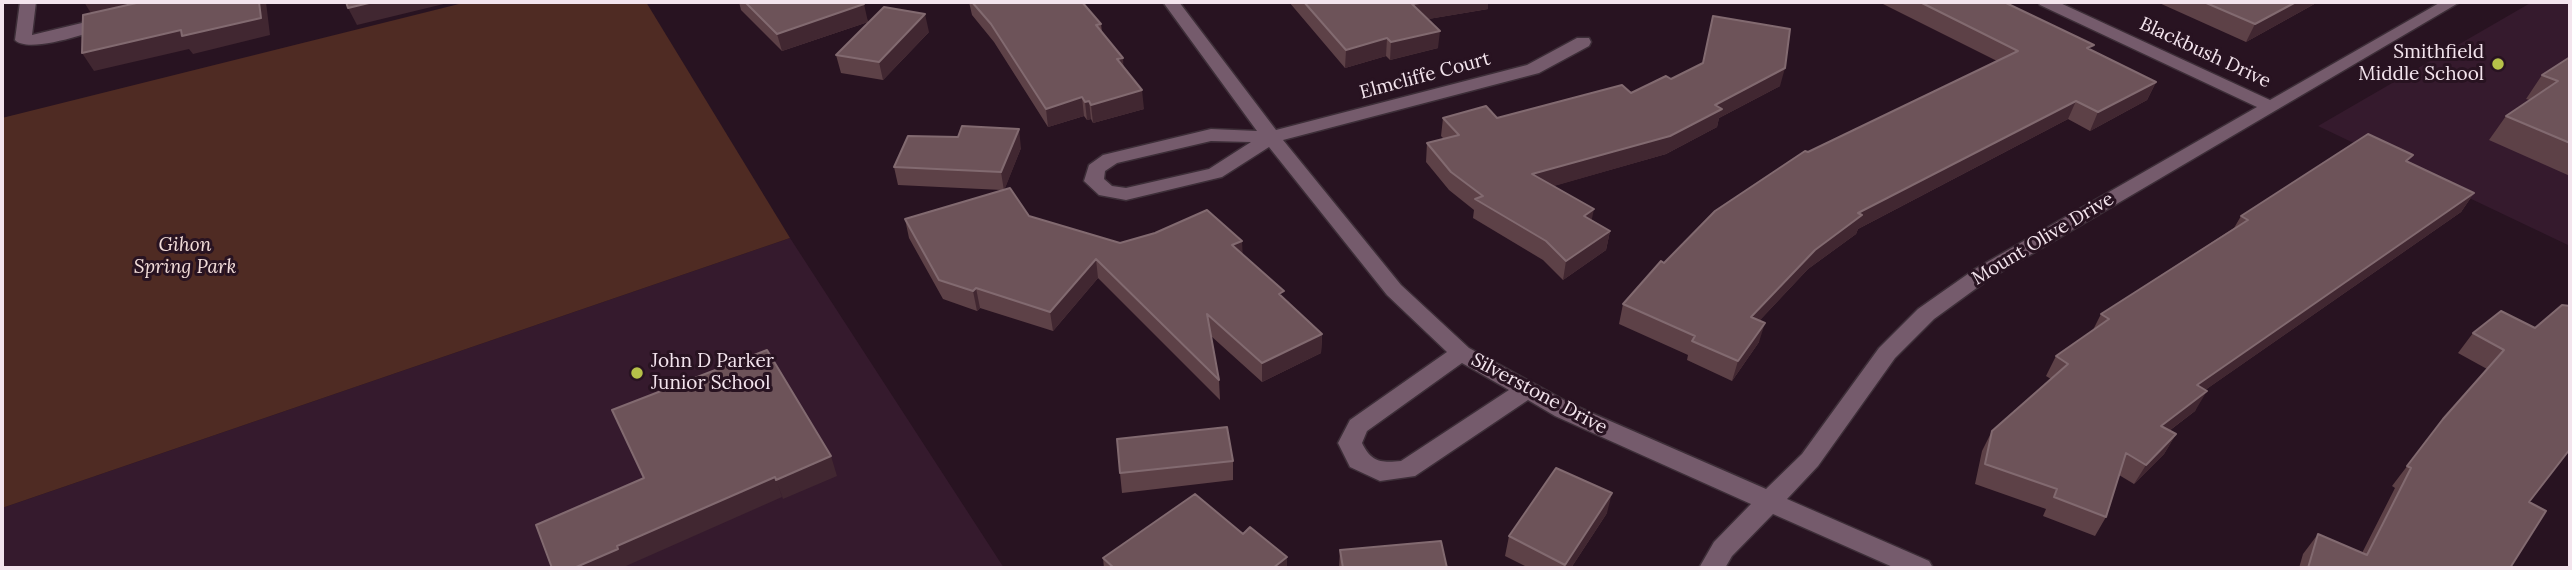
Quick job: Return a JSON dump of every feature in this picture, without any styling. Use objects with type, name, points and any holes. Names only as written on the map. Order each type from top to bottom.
[{"type":"street","points":[[28,2],[23,40],[43,40],[128,17]]},
{"type":"street","name":"Silverstone Drive","points":[[1171,2],[1272,137],[1394,290],[1461,353],[1563,410],[1920,568]]},
{"type":"street","name":"Blackbush Drive","points":[[2046,2],[2270,107]]},
{"type":"street","name":"Mount Olive Drive","points":[[1712,568],[1723,549],[1810,460],[1888,353],[1926,314],[1982,274],[2452,2]]},
{"type":"street","name":"Elmcliffe Court","points":[[1272,137],[1534,69],[1583,42]]},
{"type":"street","points":[[1211,135],[1272,137],[1215,173],[1126,194],[1106,191],[1094,181],[1096,169],[1102,163],[1119,157],[1211,135]]},
{"type":"street","points":[[1461,353],[1358,426],[1350,443],[1358,461],[1380,472],[1406,470],[1525,391]]},
{"type":"shaded area","name":"Smithfield Middle School","points":[[2532,2],[2570,2],[2570,246],[2318,126]]},
{"type":"shaded area","name":"John D Parker Junior School","points":[[790,238],[1004,568],[2,568],[2,508]]},
{"type":"green space","name":"Gihon Spring Park","points":[[467,2],[646,2],[790,238],[2,508],[2,118]]},
{"type":"building","points":[[141,2],[259,2],[261,18],[182,36],[181,30],[82,53],[83,15]]},
{"type":"building","points":[[346,2],[373,2],[348,8]]},
{"type":"building","points":[[745,2],[861,2],[864,4],[777,34]]},
{"type":"building","points":[[972,2],[1082,2],[1101,24],[1096,25],[1123,58],[1117,59],[1142,90],[1091,105],[1082,97],[1046,109],[991,24]]},
{"type":"building","points":[[1304,2],[1427,2],[1412,4],[1440,31],[1391,42],[1387,38],[1346,50]]},
{"type":"building","points":[[1920,2],[2004,2],[2094,45],[2087,48],[2156,82],[2098,112],[2076,101],[1858,213],[1862,215],[1815,250],[1751,317],[1765,323],[1738,361],[1692,341],[1695,336],[1623,304],[1661,261],[1664,263],[1715,211],[1805,151],[1808,152],[2018,51]]},
{"type":"building","points":[[2204,2],[2296,2],[2255,24]]},
{"type":"building","points":[[884,7],[925,14],[879,62],[836,55]]},
{"type":"building","points":[[1713,16],[1790,29],[1785,68],[1715,105],[1722,109],[1670,136],[1532,174],[1594,209],[1584,216],[1610,231],[1566,261],[1546,241],[1475,199],[1483,196],[1451,172],[1427,143],[1459,135],[1443,118],[1486,106],[1497,118],[1622,85],[1631,93],[1666,76],[1671,79],[1703,63]]},
{"type":"building","points":[[2570,57],[2570,143],[2506,116],[2558,81],[2542,75]]},
{"type":"building","points":[[962,126],[1019,129],[1001,172],[894,167],[908,136],[958,137]]},
{"type":"building","points":[[2368,134],[2413,155],[2406,161],[2474,193],[2197,385],[2207,391],[2161,426],[2176,434],[2146,465],[2126,453],[2106,517],[2054,497],[2057,489],[1985,464],[1992,431],[2068,364],[2056,356],[2109,319],[2101,314],[2248,220],[2241,216]]},
{"type":"building","points":[[1010,188],[1029,216],[1120,243],[1155,233],[1207,210],[1242,241],[1232,245],[1284,291],[1279,294],[1322,334],[1262,363],[1207,314],[1219,380],[1096,259],[1050,312],[976,288],[973,291],[939,280],[905,219]]},
{"type":"building","points":[[2562,305],[2570,306],[2570,449],[2529,502],[2546,511],[2510,568],[2308,568],[2318,534],[2367,555],[2411,468],[2407,466],[2443,419],[2504,350],[2473,333],[2501,311],[2535,328]]},
{"type":"building","points":[[767,350],[831,456],[776,480],[775,477],[617,546],[618,549],[574,568],[552,568],[536,525],[644,478],[612,410]]},
{"type":"building","points":[[1227,427],[1233,461],[1120,473],[1117,439]]},
{"type":"building","points":[[1556,468],[1612,493],[1565,565],[1509,536]]},
{"type":"building","points":[[1195,494],[1243,534],[1250,527],[1287,557],[1273,568],[1114,568],[1103,558]]},
{"type":"building","points":[[1441,541],[1447,568],[1343,568],[1340,550]]},
{"type":"place","name":"Smithfield Middle School","points":[[2498,64]]},
{"type":"place","name":"John D Parker Junior School","points":[[637,373]]}]
